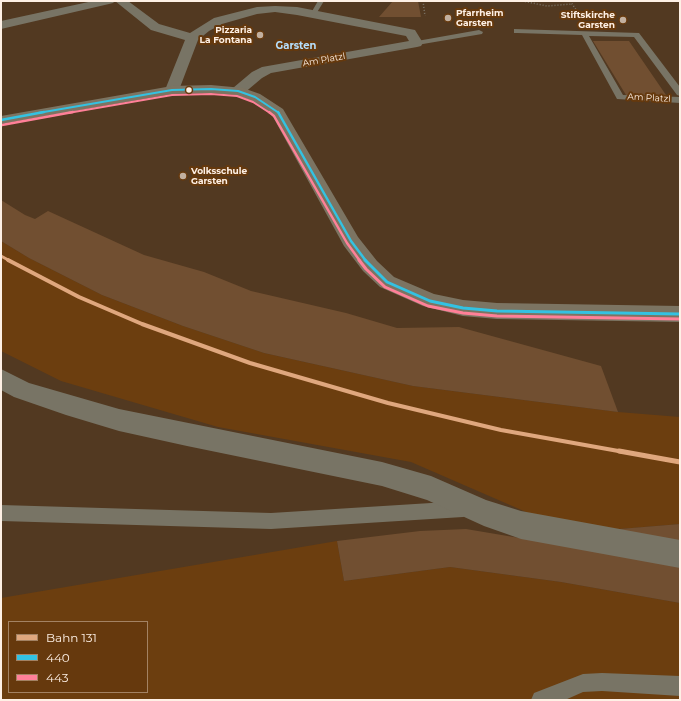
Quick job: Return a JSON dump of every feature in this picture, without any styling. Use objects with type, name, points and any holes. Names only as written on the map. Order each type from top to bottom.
[{"type":"street","points":[[1,25],[109,1]]},
{"type":"street","points":[[121,1],[154,27],[192,38]]},
{"type":"street","points":[[246,1],[257,11]]},
{"type":"street","points":[[172,90],[192,38],[205,28],[218,21],[257,11],[275,9],[314,14],[411,33],[417,43]]},
{"type":"street","name":"Am Platzl","points":[[238,92],[257,75],[267,70],[417,43]]},
{"type":"street","points":[[1,120],[172,90],[211,89],[238,92],[254,97],[278,112],[351,241],[370,266],[387,282],[430,301],[463,308],[497,311],[680,314]]},
{"type":"street","points":[[1,379],[22,390],[118,420],[382,474],[431,489],[484,513],[521,525],[680,554]]},
{"type":"lane","points":[[314,14],[321,1]]},
{"type":"lane","name":"Am Platzl","points":[[517,31],[636,35],[680,93]]},
{"type":"lane","name":"Am Platzl","points":[[417,43],[479,32]]},
{"type":"lane","name":"Am Platzl","points":[[584,33],[620,97],[680,100]]},
{"type":"lane","points":[[1,513],[270,521],[455,508],[484,513]]},
{"type":"lane","points":[[541,700],[583,683],[602,682],[680,686]]},
{"type":"path","points":[[522,1],[547,6],[572,4]]},
{"type":"path","points":[[570,1],[577,11]]},
{"type":"shaded area","points":[[393,1],[418,1],[421,17],[379,17]]},
{"type":"shaded area","points":[[593,41],[629,41],[666,95],[626,95]]},
{"type":"shaded area","points":[[1,200],[25,215],[35,219],[48,211],[144,255],[204,272],[251,291],[346,313],[397,328],[459,327],[601,366],[618,412],[413,386],[264,353],[183,326],[102,295],[29,258],[1,241]]},
{"type":"shaded area","points":[[1,241],[29,258],[102,295],[183,326],[264,353],[413,386],[618,412],[680,417],[680,524],[607,530],[533,515],[411,462],[218,427],[61,381],[1,351]]},
{"type":"shaded area","points":[[680,524],[680,541],[607,530]]},
{"type":"shaded area","points":[[466,529],[680,565],[680,603],[561,582],[450,567],[344,581],[337,541],[420,531]]},
{"type":"shaded area","points":[[337,541],[344,581],[450,567],[561,582],[680,603],[680,700],[1,700],[1,598]]},
{"type":"rail line","name":"131","points":[[1,256],[79,297],[142,324],[250,363],[322,385],[388,403],[501,430],[680,462]]},
{"type":"transit line","name":"440","points":[[1,120],[172,90],[211,89],[238,91],[255,97],[278,112],[351,241],[370,266],[387,282],[430,301],[463,308],[497,311],[680,314]]},
{"type":"transit line","name":"443","points":[[2,125],[172,95],[211,94],[237,96],[253,102],[274,116],[347,243],[366,269],[385,287],[428,306],[463,313],[497,316],[680,319]]},
{"type":"place","name":"Pfarrheim Garsten","points":[[448,18]]},
{"type":"place","name":"Stiftskirche Garsten","points":[[623,20]]},
{"type":"place","name":"Pizzaria La Fontana","points":[[260,35]]},
{"type":"place","name":"Volksschule Garsten","points":[[183,176]]},
{"type":"district","name":"Garsten","points":[[296,46]]}]
